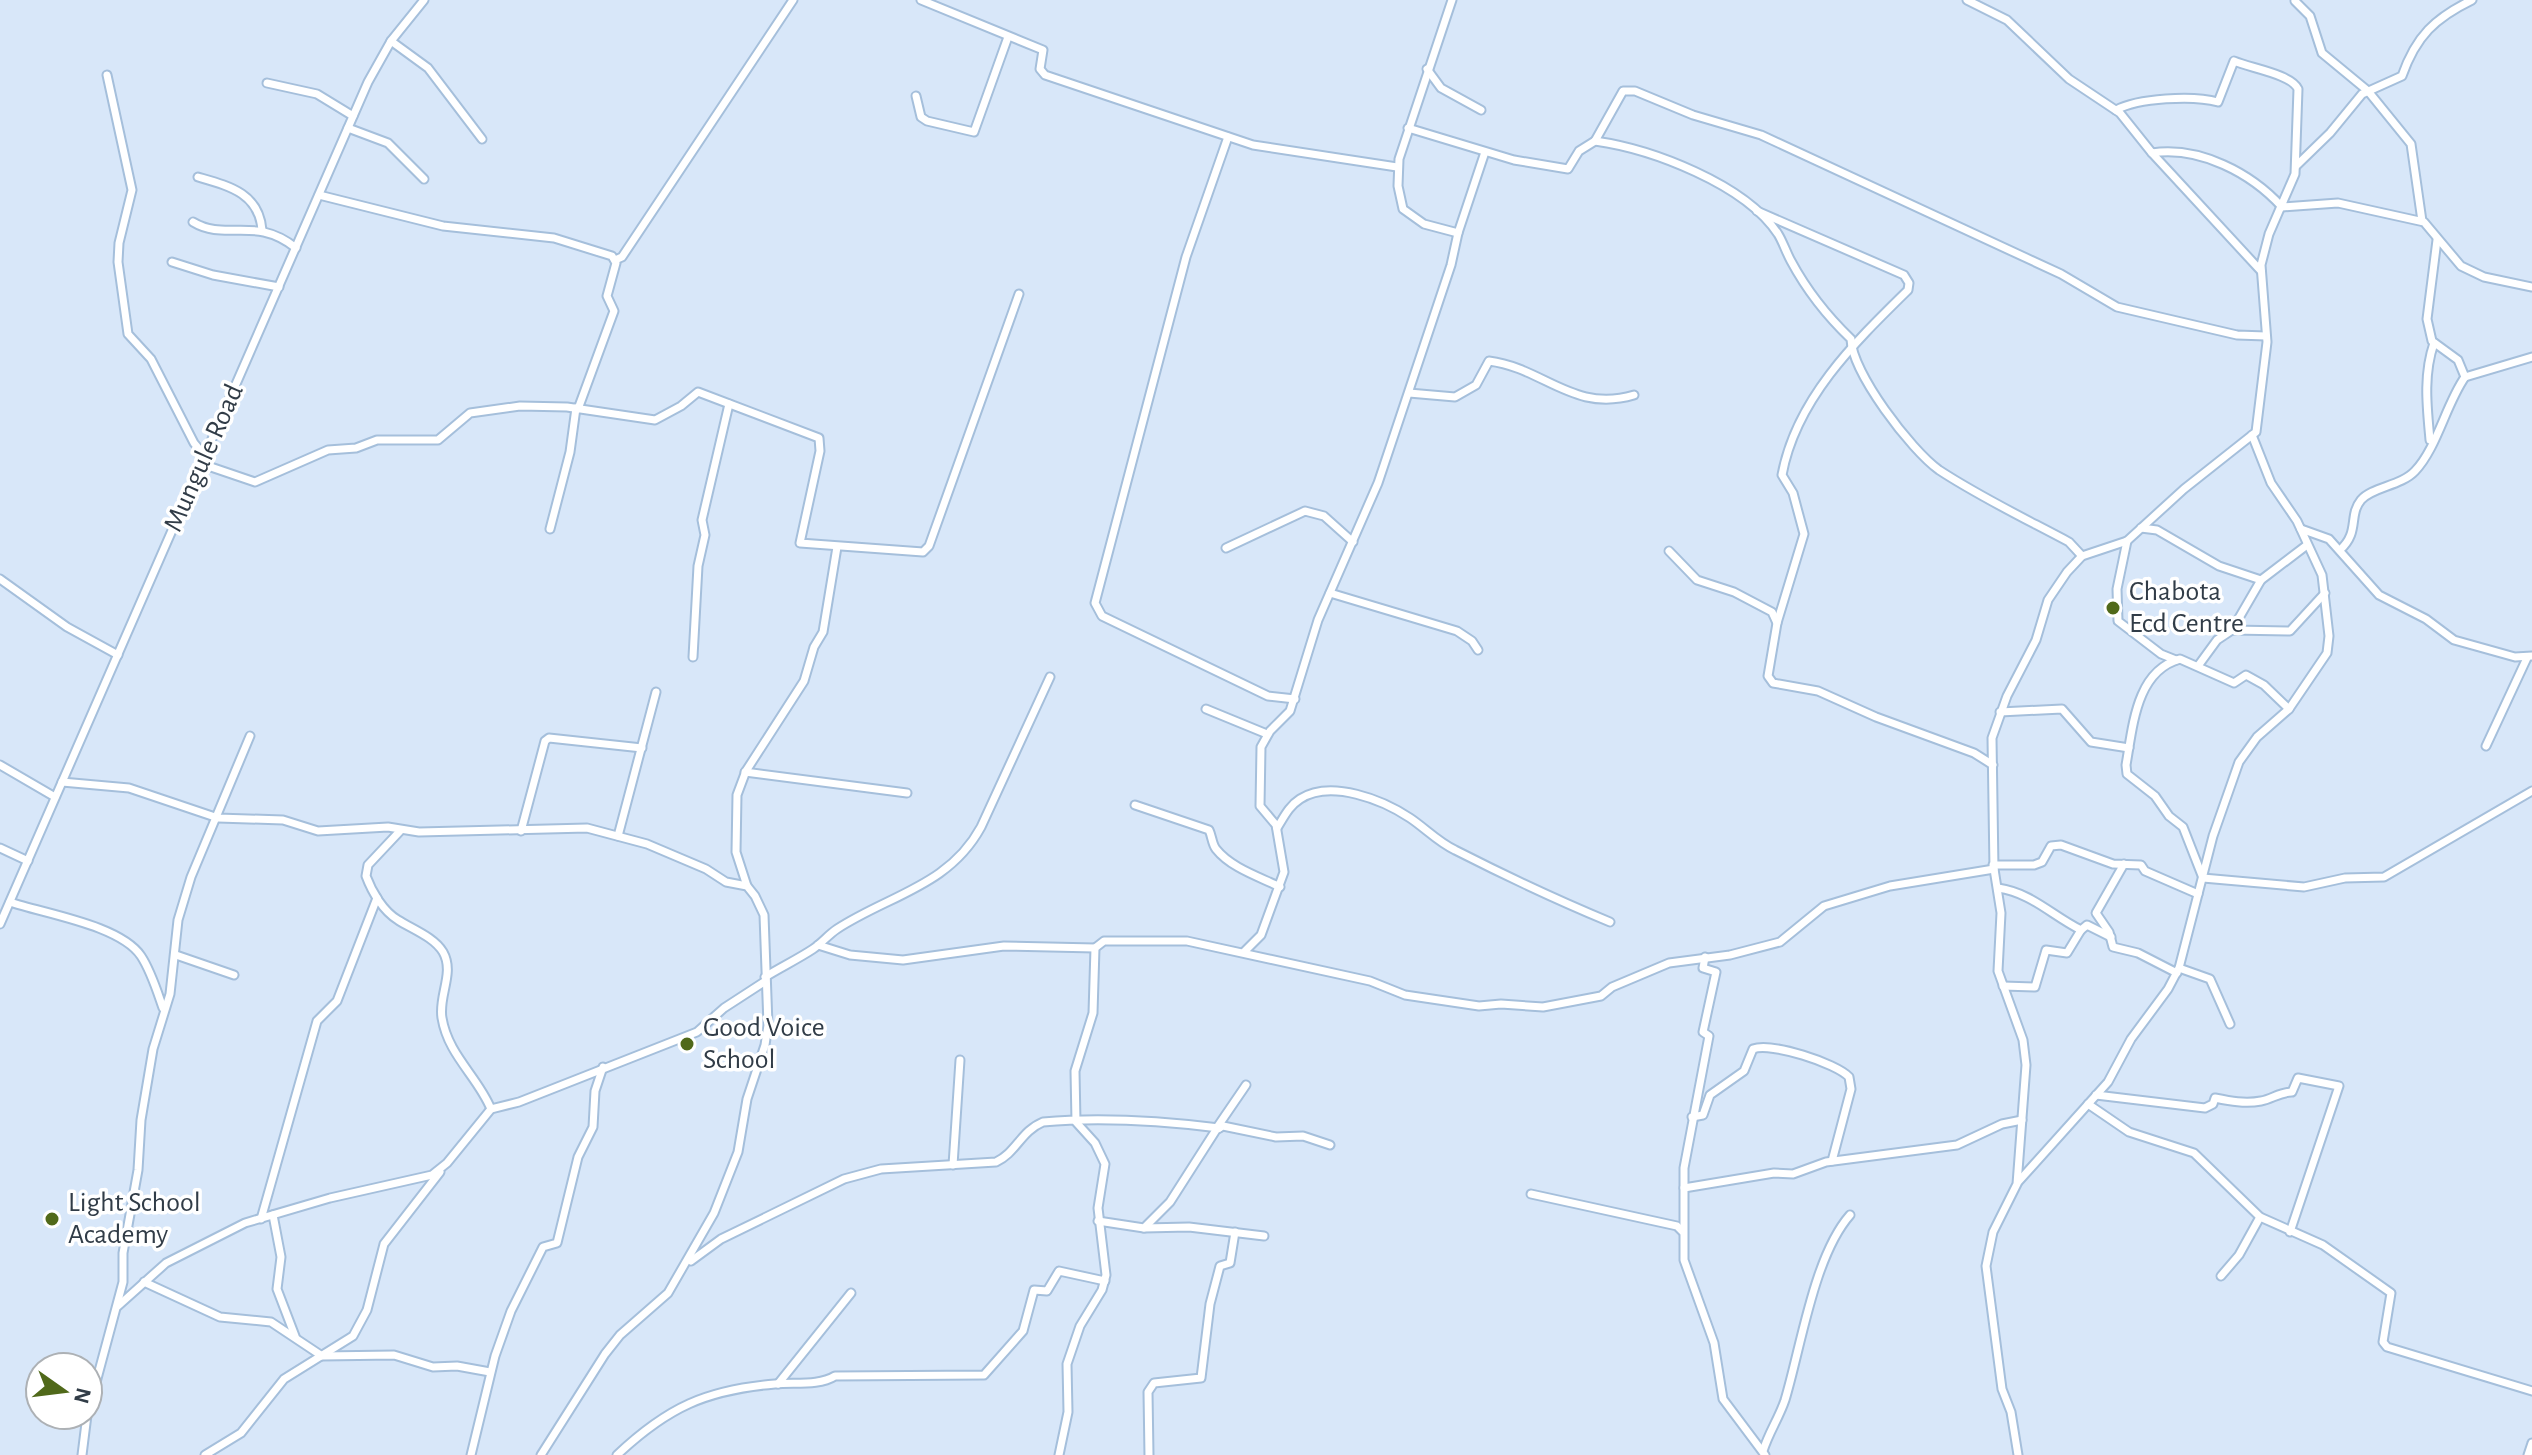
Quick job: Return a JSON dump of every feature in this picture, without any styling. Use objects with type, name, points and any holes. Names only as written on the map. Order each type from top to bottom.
[{"type":"street","name":"Mungule Road","points":[[0,924],[353,116],[391,41],[424,0]]},
{"type":"street","points":[[319,195],[443,226],[564,240],[615,260],[622,257],[793,0]]},
{"type":"street","points":[[921,0],[1043,50],[1040,69],[1045,75],[1228,137],[1280,150],[1397,167]]},
{"type":"street","points":[[1452,0],[1397,167],[1403,209],[1424,224],[1458,233]]},
{"type":"street","points":[[1967,0],[2007,20],[2069,79],[2116,110],[2261,271]]},
{"type":"street","points":[[2296,166],[2368,91],[2399,79],[2409,54],[2428,26],[2472,0]]},
{"type":"street","points":[[2295,1],[2310,16],[2322,53],[2368,91],[2411,144],[2422,221]]},
{"type":"street","points":[[916,96],[921,117],[927,121],[974,132],[1008,37]]},
{"type":"street","points":[[391,41],[428,68],[482,139]]},
{"type":"street","points":[[2017,1184],[2026,1056],[1998,971],[2001,913],[1994,867],[1992,738],[2000,712],[2031,652],[2057,583],[2082,556],[2127,541],[2252,435],[2258,426],[2266,336],[2261,271],[2269,234],[2296,166],[2298,89],[2288,78],[2256,71],[2234,61],[2218,102],[2189,97],[2125,105],[2116,110]]},
{"type":"street","points":[[1427,69],[1441,88],[1481,110]]},
{"type":"street","points":[[107,75],[132,190],[121,230],[118,262],[128,334],[151,359],[203,460],[255,482],[328,450],[356,448],[377,440],[438,440],[470,413],[520,406],[577,408],[655,420],[681,406],[698,392],[819,438],[820,451],[798,541],[837,547],[927,550],[1019,294]]},
{"type":"street","points":[[267,83],[317,94],[353,116]]},
{"type":"street","points":[[1408,128],[1485,152],[1568,169],[1583,147],[1595,141],[1620,95],[1627,90],[1635,91],[1693,115],[1761,135],[2061,274],[2117,307],[2237,335],[2266,336]]},
{"type":"street","points":[[348,128],[388,143],[424,179]]},
{"type":"street","points":[[1228,137],[1186,257],[1095,603],[1102,616],[1191,660],[1268,696],[1295,699]]},
{"type":"street","points":[[1595,141],[1653,155],[1707,177],[1755,210],[1908,278],[1908,290],[1851,348],[1821,384],[1787,454],[1782,475],[1793,493],[1804,534],[1777,623],[1768,676],[1773,683],[1818,691],[1901,727],[1974,753],[1993,765]]},
{"type":"street","points":[[1244,952],[1261,935],[1284,872],[1277,828],[1260,806],[1260,754],[1267,734],[1290,711],[1318,620],[1378,483],[1451,265],[1458,233],[1485,152]]},
{"type":"street","points":[[2152,153],[2187,153],[2224,164],[2265,189],[2282,207]]},
{"type":"street","points":[[198,177],[233,187],[248,197],[261,216],[262,230]]},
{"type":"street","points":[[2282,207],[2332,203],[2422,221],[2461,266],[2484,277],[2532,287]]},
{"type":"street","points":[[1755,210],[1777,233],[1801,278],[1833,322],[1851,339],[1851,348],[1888,416],[1936,468],[2069,542],[2082,556]]},
{"type":"street","points":[[193,222],[206,228],[262,230],[278,234],[296,248]]},
{"type":"street","points":[[2431,443],[2426,408],[2428,364],[2434,343],[2427,319],[2438,250],[2436,235]]},
{"type":"street","points":[[550,529],[570,452],[577,408],[614,311],[607,296],[615,260]]},
{"type":"street","points":[[172,262],[213,275],[279,287]]},
{"type":"street","points":[[2434,343],[2458,360],[2465,377]]},
{"type":"street","points":[[2340,550],[2353,534],[2359,502],[2416,470],[2465,377],[2532,357]]},
{"type":"street","points":[[1409,393],[1446,399],[1469,392],[1489,361],[1507,365],[1584,398],[1605,401],[1634,395]]},
{"type":"street","points":[[693,657],[698,566],[705,535],[702,520],[729,404]]},
{"type":"street","points":[[2018,1455],[2011,1412],[2002,1389],[1986,1266],[1998,1219],[2017,1184],[2114,1073],[2131,1039],[2178,970],[2213,836],[2239,762],[2257,737],[2289,709],[2327,653],[2329,636],[2322,575],[2301,529],[2271,483],[2252,435]]},
{"type":"street","points":[[1226,548],[1305,511],[1324,516],[1353,542]]},
{"type":"street","points":[[2141,528],[2157,530],[2219,566],[2261,580]]},
{"type":"street","points":[[2301,529],[2325,536],[2379,595],[2426,619],[2454,640],[2530,657],[2486,746]]},
{"type":"street","points":[[2127,541],[2117,589],[2118,621],[2161,654],[2198,666],[2234,683],[2246,675],[2264,685],[2289,709]]},
{"type":"street","points":[[2198,666],[2217,640],[2232,630],[2261,580],[2307,545]]},
{"type":"street","points":[[541,1455],[605,1354],[620,1335],[668,1293],[689,1262],[714,1213],[738,1152],[747,1099],[765,1045],[768,1011],[764,915],[741,876],[735,830],[737,795],[745,772],[804,681],[814,647],[823,632],[837,547]]},
{"type":"street","points":[[1669,551],[1691,576],[1767,609],[1777,623]]},
{"type":"street","points":[[0,579],[67,627],[118,655]]},
{"type":"street","points":[[1330,593],[1457,631],[1472,641],[1478,650]]},
{"type":"street","points":[[2232,630],[2290,631],[2325,593]]},
{"type":"street","points":[[2176,660],[2159,667],[2142,695],[2129,748],[2127,774],[2155,796],[2169,816],[2183,827],[2203,878]]},
{"type":"street","points":[[205,1455],[241,1433],[284,1379],[347,1342],[357,1331],[367,1310],[384,1244],[491,1109],[519,1102],[697,1032],[724,1008],[837,929],[939,876],[972,844],[1050,677]]},
{"type":"street","points":[[618,836],[624,824],[633,770],[642,748],[656,692]]},
{"type":"street","points":[[1206,709],[1267,734]]},
{"type":"street","points":[[2000,712],[2062,709],[2091,742],[2129,748]]},
{"type":"street","points":[[104,1356],[118,1306],[138,1170],[141,1120],[176,955],[181,905],[250,736]]},
{"type":"street","points":[[521,831],[545,741],[549,738],[642,748]]},
{"type":"street","points":[[0,765],[55,797]]},
{"type":"street","points":[[745,772],[907,793]]},
{"type":"street","points":[[62,782],[129,788],[218,818],[283,820],[318,831],[388,827],[400,831],[521,831],[578,827],[637,841],[706,869],[726,882],[747,886]]},
{"type":"street","points":[[2203,878],[2304,887],[2345,878],[2384,877],[2532,791]]},
{"type":"street","points":[[1277,828],[1290,807],[1306,795],[1341,792],[1383,803],[1409,817],[1445,845],[1610,922]]},
{"type":"street","points":[[1135,805],[1209,830],[1215,848],[1223,855],[1244,870],[1280,887]]},
{"type":"street","points":[[624,824],[637,841]]},
{"type":"street","points":[[400,831],[366,870],[377,898],[395,919],[442,949],[447,975],[441,1016],[459,1063],[485,1096],[491,1109]]},
{"type":"street","points":[[818,945],[850,955],[903,960],[1004,946],[1095,948],[1104,941],[1177,940],[1370,981],[1405,995],[1479,1006],[1543,1007],[1601,996],[1612,987],[1662,965],[1780,942],[1824,906],[1890,886],[1994,867],[2034,865],[2042,862],[2048,849],[2055,845],[2124,864],[2141,865],[2145,871],[2198,894]]},
{"type":"street","points":[[0,848],[28,861]]},
{"type":"street","points":[[2124,864],[2096,913],[2111,937],[2113,947],[2210,979],[2230,1024]]},
{"type":"street","points":[[1998,888],[2021,892],[2081,930]]},
{"type":"street","points":[[261,1219],[317,1021],[337,1001],[377,898]]},
{"type":"street","points":[[10,902],[79,919],[99,931],[123,939],[141,956],[163,1008]]},
{"type":"street","points":[[2003,986],[2035,987],[2046,950],[2067,953],[2087,925],[2111,937]]},
{"type":"street","points":[[1059,1455],[1068,1412],[1067,1364],[1080,1326],[1105,1281],[1106,1259],[1098,1221],[1105,1164],[1095,1143],[1076,1122],[1075,1071],[1093,1013],[1095,948]]},
{"type":"street","points":[[176,955],[234,975]]},
{"type":"street","points":[[1705,957],[1703,968],[1716,972],[1703,1032],[1709,1036],[1692,1117],[1684,1188],[1682,1231],[1685,1266],[1714,1343],[1721,1395],[1764,1453]]},
{"type":"street","points":[[1692,1117],[1703,1115],[1713,1091],[1744,1071],[1753,1049],[1791,1052],[1842,1071],[1849,1077],[1851,1089],[1832,1161]]},
{"type":"street","points":[[953,1165],[960,1060]]},
{"type":"street","points":[[471,1455],[490,1372],[511,1311],[541,1250],[557,1243],[578,1157],[593,1127],[595,1091],[603,1067]]},
{"type":"street","points":[[2096,1095],[2205,1108],[2213,1104],[2215,1098],[2238,1102],[2261,1101],[2292,1092],[2298,1078],[2339,1086],[2290,1232]]},
{"type":"street","points":[[1144,1228],[1170,1202],[1246,1085]]},
{"type":"street","points":[[2088,1104],[2129,1132],[2194,1153],[2260,1217],[2329,1248],[2393,1294],[2383,1342],[2387,1347],[2532,1391]]},
{"type":"street","points":[[689,1262],[721,1239],[844,1179],[881,1169],[996,1162],[1011,1152],[1026,1131],[1036,1125],[1160,1120],[1183,1127],[1226,1126],[1276,1137],[1303,1136],[1330,1145]]},
{"type":"street","points":[[1684,1188],[1774,1173],[1793,1174],[1832,1161],[1957,1145],[2002,1124],[2022,1120]]},
{"type":"street","points":[[118,1306],[181,1254],[261,1219],[330,1198],[419,1180],[440,1170]]},
{"type":"street","points":[[1531,1194],[1595,1205],[1677,1226],[1682,1231]]},
{"type":"street","points":[[273,1215],[281,1257],[277,1289],[295,1337]]},
{"type":"street","points":[[1764,1453],[1785,1399],[1800,1340],[1827,1258],[1835,1236],[1850,1215]]},
{"type":"street","points":[[2221,1276],[2239,1255],[2260,1217]]},
{"type":"street","points":[[1098,1221],[1144,1228],[1264,1236]]},
{"type":"street","points":[[1149,1455],[1148,1392],[1154,1383],[1197,1381],[1203,1376],[1210,1304],[1220,1266],[1230,1263],[1235,1232]]},
{"type":"street","points":[[617,1455],[671,1412],[703,1395],[778,1384],[818,1382],[835,1376],[984,1375],[1023,1331],[1034,1290],[1047,1291],[1059,1271],[1105,1281]]},
{"type":"street","points":[[144,1282],[220,1317],[262,1319],[322,1356],[404,1356],[433,1367],[457,1366],[490,1372]]},
{"type":"street","points":[[778,1384],[851,1293]]},
{"type":"street","points":[[82,1455],[85,1431]]},
{"type":"street","points":[[2528,1455],[2532,1443]]},
{"type":"place","name":"Chabota Ecd Centre","points":[[2113,608]]},
{"type":"place","name":"Good Voice School","points":[[687,1044]]},
{"type":"place","name":"Light School Academy","points":[[52,1219]]}]
